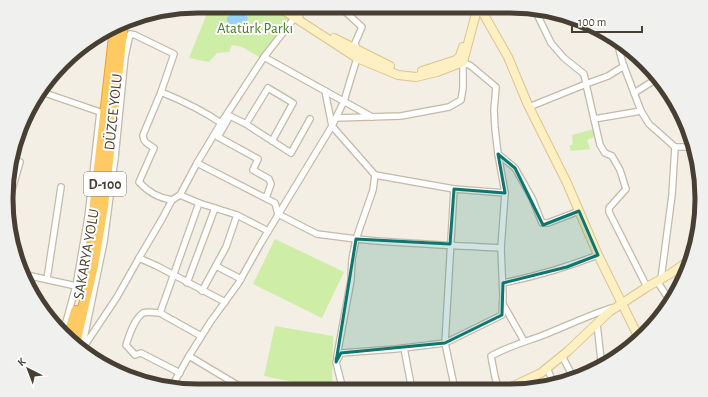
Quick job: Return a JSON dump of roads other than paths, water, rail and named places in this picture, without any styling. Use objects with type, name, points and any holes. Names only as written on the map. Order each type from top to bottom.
[{"type":"highway","name":"DÜZCE YOLU","points":[[76,338],[93,266],[103,207],[122,29]]},
{"type":"highway","name":"SAKARYA YOLU","points":[[70,332],[88,260],[114,33]]},
{"type":"main road","points":[[290,13],[335,39],[357,54],[396,69],[407,72],[419,72],[459,61]]},
{"type":"main road","points":[[293,13],[296,16]]},
{"type":"main road","points":[[459,61],[469,27],[471,13]]},
{"type":"main road","points":[[459,61],[476,13]]},
{"type":"main road","points":[[483,13],[508,57],[529,107],[579,211],[598,255],[637,334]]},
{"type":"main road","points":[[519,384],[541,373],[562,356],[609,312],[682,266]]},
{"type":"street","points":[[174,382],[201,336],[241,279],[278,214],[332,126],[344,101],[357,54],[356,43],[362,27],[347,13]]},
{"type":"street","points":[[85,345],[117,297],[172,200],[180,195],[221,123],[264,57],[296,16]]},
{"type":"street","points":[[538,16],[551,43],[564,58],[584,74],[600,145],[605,153],[612,156],[625,182],[626,188],[609,208],[609,212],[647,287]]},
{"type":"street","points":[[83,344],[104,242],[115,158],[125,57],[130,34],[174,54],[161,92],[143,135],[143,139],[146,143],[154,148],[139,182],[144,188],[159,198],[172,200]]},
{"type":"street","points":[[619,49],[641,112],[649,124],[675,147],[688,147]]},
{"type":"street","points":[[264,57],[372,117]]},
{"type":"street","points":[[336,118],[401,116],[449,107],[460,100],[463,88],[459,61]]},
{"type":"street","points":[[336,362],[341,353],[446,343],[502,315],[503,283],[501,248],[505,193],[498,154],[494,110],[496,87],[471,66],[459,61]]},
{"type":"street","points":[[529,107],[608,76],[624,66]]},
{"type":"street","points":[[634,93],[653,81]]},
{"type":"street","points":[[246,124],[268,88],[293,103],[272,141]]},
{"type":"street","points":[[325,91],[332,126],[375,175],[454,190],[505,193]]},
{"type":"street","points":[[161,92],[191,104],[221,123]]},
{"type":"street","points":[[45,93],[100,112],[88,217],[76,286],[65,327]]},
{"type":"street","points":[[594,118],[641,112]]},
{"type":"street","points":[[266,198],[271,184],[269,179],[253,170],[258,159],[218,137],[230,116],[246,124],[291,153],[310,118]]},
{"type":"street","points":[[667,296],[659,280],[672,195],[675,147]]},
{"type":"street","points":[[498,154],[515,168],[532,198],[542,223],[548,223],[579,211]]},
{"type":"street","points":[[13,186],[20,162]]},
{"type":"street","points":[[197,163],[275,203],[278,214],[317,234],[398,244],[450,244],[501,248]]},
{"type":"street","points":[[342,384],[336,362],[351,280],[352,259],[356,239],[373,190],[375,175]]},
{"type":"street","points":[[47,279],[61,187]]},
{"type":"street","points":[[454,190],[446,343],[455,384]]},
{"type":"street","points":[[180,195],[199,203],[237,215],[268,231]]},
{"type":"street","points":[[160,313],[199,203]]},
{"type":"street","points":[[187,283],[215,208]]},
{"type":"street","points":[[202,291],[226,247],[237,215]]},
{"type":"street","points":[[503,283],[533,277],[567,267],[598,255]]},
{"type":"street","points":[[139,258],[225,302]]},
{"type":"street","points":[[216,266],[241,279]]},
{"type":"street","points":[[30,276],[76,286]]},
{"type":"street","points":[[503,304],[524,341]]},
{"type":"street","points":[[497,384],[491,356],[505,348],[622,304]]},
{"type":"street","points":[[180,373],[141,353],[135,355],[126,345],[137,319],[143,314],[149,312],[160,313],[201,336]]},
{"type":"street","points":[[597,324],[601,360]]},
{"type":"street","points":[[404,348],[411,384]]},
{"type":"street","points":[[189,356],[236,384]]},
{"type":"street","points":[[562,356],[571,373]]},
{"type":"street","points":[[547,368],[552,379]]},
{"type":"water","points":[[236,13],[244,13],[248,18],[245,26],[236,26],[235,28],[230,25],[227,21],[227,17],[233,14],[235,15]]},
{"type":"park label","name":"Atatürk Parkı","points":[[255,28]]}]
